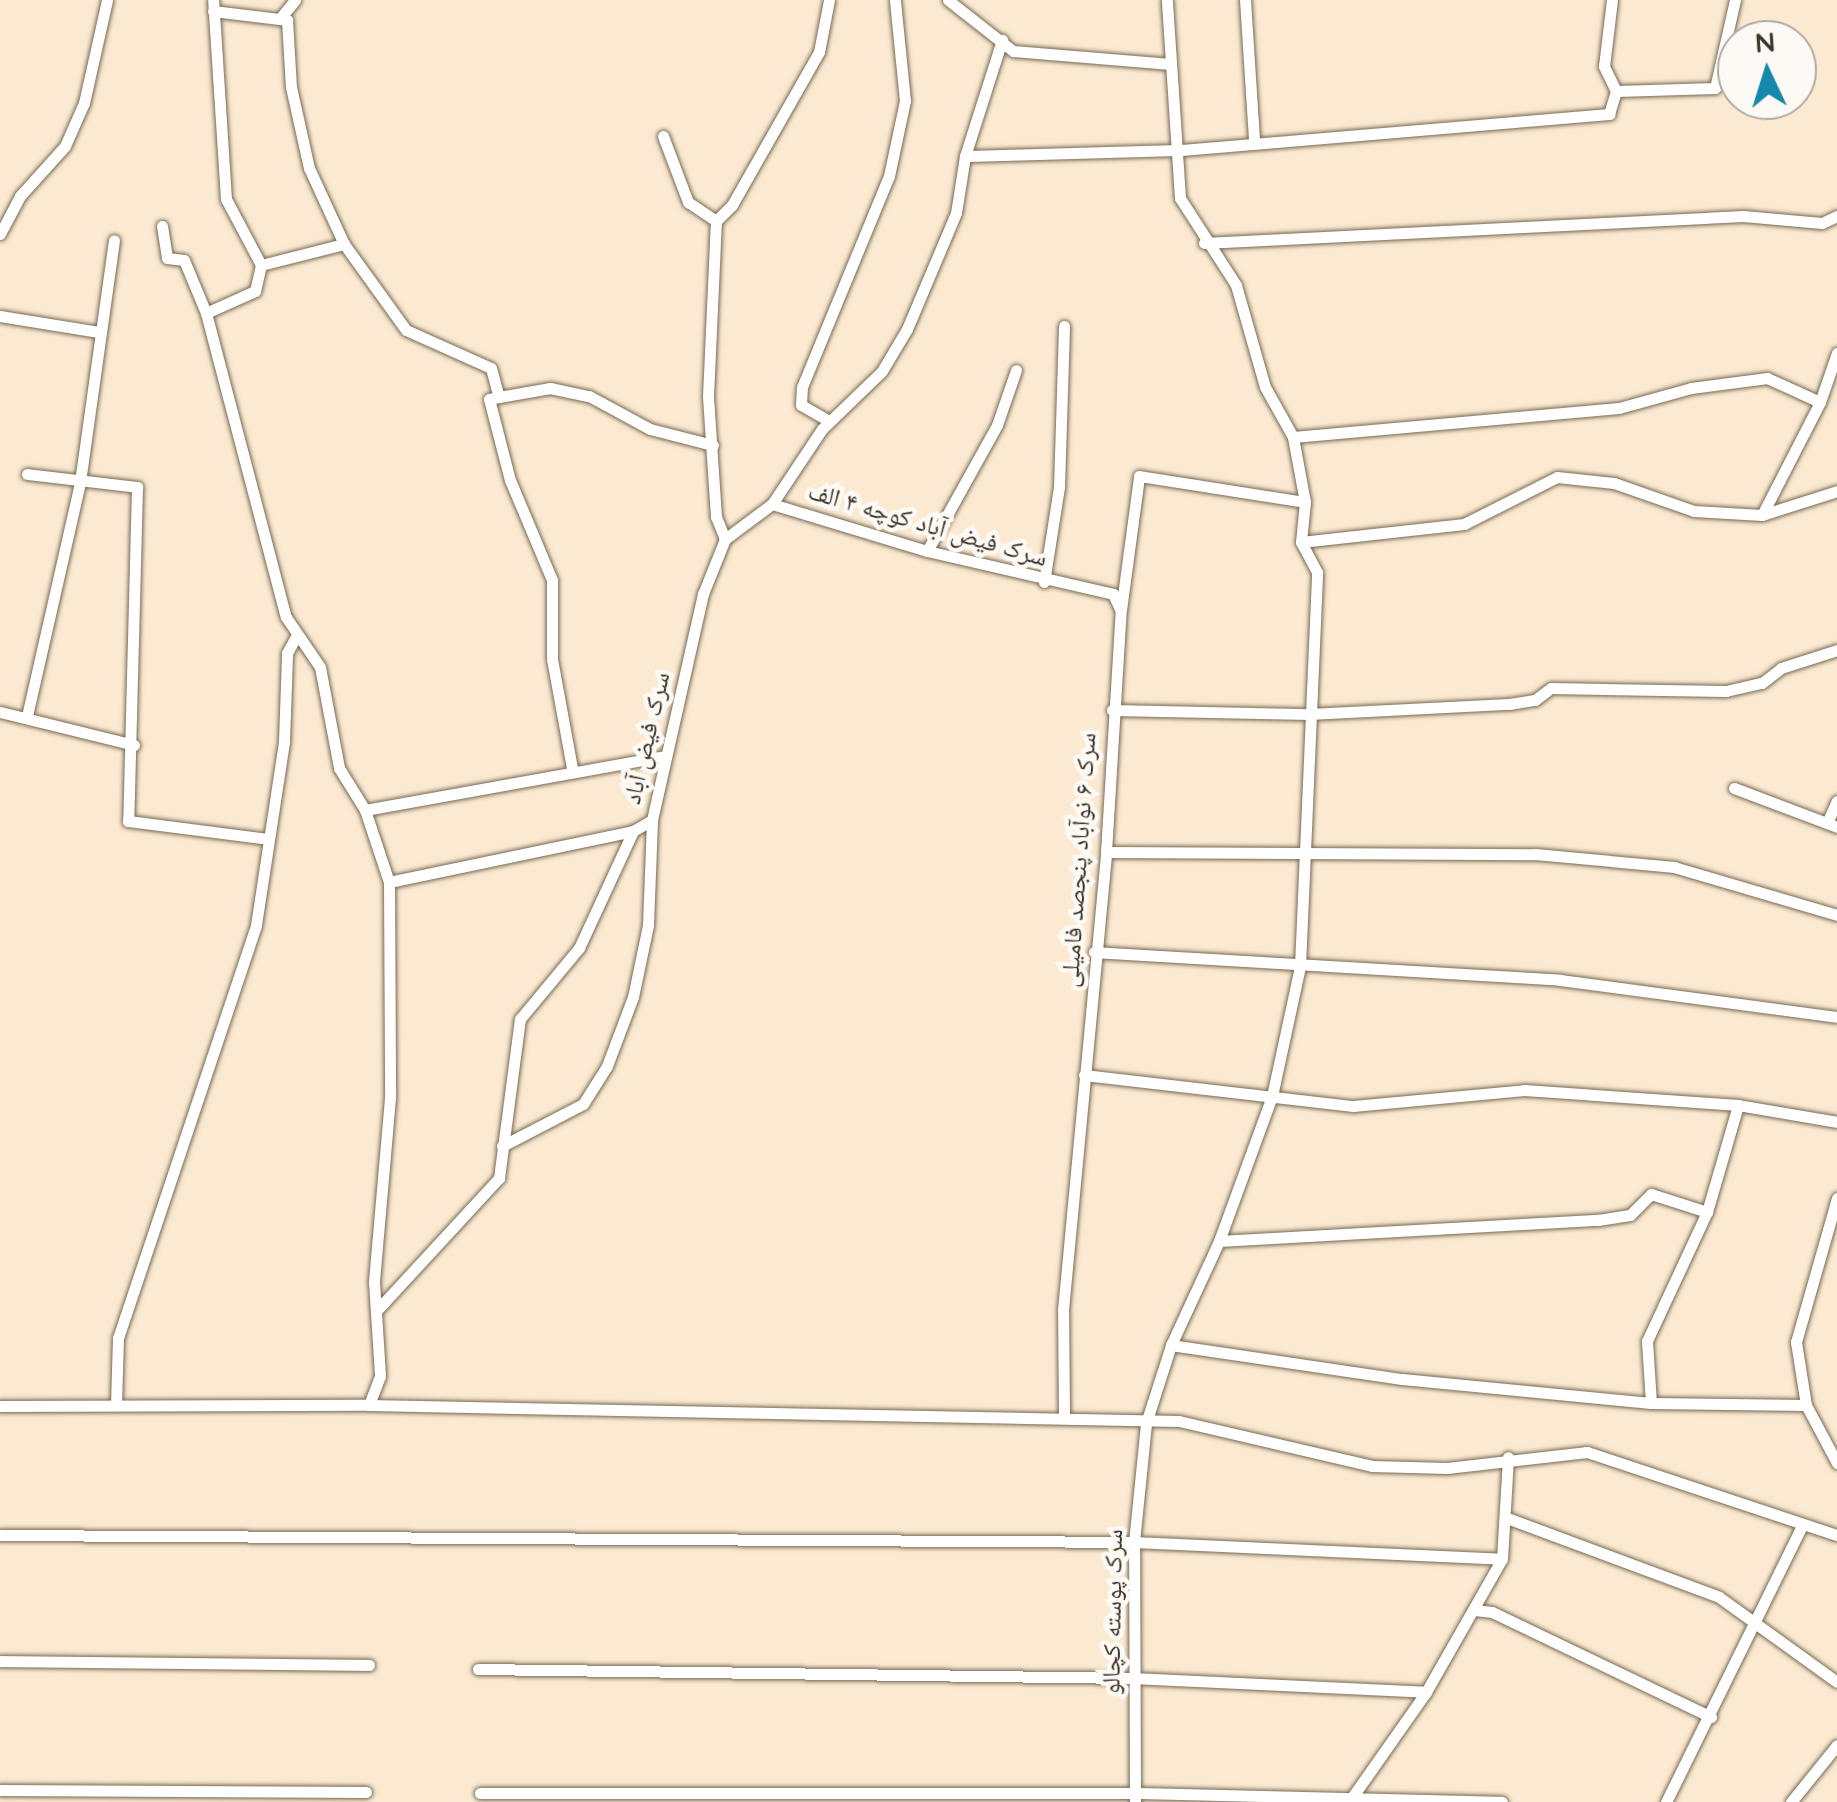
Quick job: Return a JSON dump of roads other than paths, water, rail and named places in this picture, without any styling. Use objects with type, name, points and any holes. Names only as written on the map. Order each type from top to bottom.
[{"type":"street","points":[[0,234],[20,196],[65,146],[84,104],[106,0]]},
{"type":"street","points":[[295,0],[282,16],[309,168],[344,244],[406,330],[491,368],[499,397]]},
{"type":"street","points":[[829,0],[819,52],[732,205],[716,221],[708,396],[716,516],[725,539],[772,504],[829,422],[882,371],[907,329],[956,213],[965,156],[1002,40]]},
{"type":"street","points":[[829,422],[800,405],[802,387],[889,176],[905,102],[895,0]]},
{"type":"street","points":[[948,0],[1013,51],[1055,58],[1170,64]]},
{"type":"street","points":[[1168,0],[1170,64],[1181,150],[1180,198],[1204,243],[1236,285],[1265,387],[1294,438],[1305,502],[1301,542],[1464,524],[1557,477],[1614,483],[1694,510],[1762,515],[1837,491]]},
{"type":"street","points":[[1245,0],[1254,141]]},
{"type":"street","points":[[965,156],[1181,150],[1610,114],[1616,91],[1604,66],[1612,0]]},
{"type":"street","points":[[1616,91],[1716,88],[1735,0]]},
{"type":"street","points":[[206,314],[255,291],[261,265],[226,198],[213,6],[282,16]]},
{"type":"street","points":[[663,136],[688,202],[716,221]]},
{"type":"street","points":[[1204,243],[1744,216],[1822,223],[1837,216]]},
{"type":"street","points":[[162,226],[167,258],[184,260],[206,314],[236,447],[296,637],[320,668],[339,768],[365,810],[389,882],[390,1080],[374,1282],[379,1308],[380,1376],[370,1405]]},
{"type":"street","points":[[27,716],[80,482],[114,240]]},
{"type":"street","points":[[261,265],[344,244]]},
{"type":"street","points":[[0,316],[99,332]]},
{"type":"street","points":[[1044,582],[1059,487],[1064,326]]},
{"type":"street","points":[[1762,515],[1820,402],[1837,354]]},
{"type":"street","points":[[927,551],[996,426],[1016,370]]},
{"type":"street","points":[[1294,438],[1618,408],[1692,388],[1767,378],[1820,402]]},
{"type":"street","points":[[572,768],[552,659],[552,580],[510,480],[489,399],[550,388],[589,396],[650,429],[714,445]]},
{"type":"street","points":[[27,474],[137,487],[134,745],[128,821],[268,839]]},
{"type":"street","name":"سرک ۶ نوآباد پنجصد فامیلی","points":[[1064,1415],[1063,1310],[1106,852],[1121,610],[1139,476],[1305,502]]},
{"type":"street","name":"سرک فيض آباد کوچه ۴ الف","points":[[772,504],[1044,582],[1114,594],[1121,610]]},
{"type":"street","name":"سرک فيض آباد","points":[[379,1308],[499,1178],[520,1019],[597,920],[607,877],[632,831],[652,820],[703,594],[725,539]]},
{"type":"street","name":"سرک پوسته کچالو","points":[[1135,1798],[1134,1542],[1146,1423],[1171,1345],[1219,1241],[1272,1096],[1300,966],[1317,572],[1301,542]]},
{"type":"street","points":[[116,1405],[118,1338],[256,924],[284,741],[287,653],[296,637]]},
{"type":"street","points":[[1112,710],[1309,714],[1510,704],[1535,700],[1552,688],[1726,691],[1762,683],[1781,668],[1837,650]]},
{"type":"street","points":[[0,712],[134,745]]},
{"type":"street","points":[[365,810],[572,768],[664,756]]},
{"type":"street","points":[[1734,788],[1832,825],[1837,801]]},
{"type":"street","points":[[502,1146],[583,1104],[607,1066],[633,996],[648,925],[652,820]]},
{"type":"street","points":[[389,882],[632,831]]},
{"type":"street","points":[[1106,852],[1535,854],[1674,867],[1837,915]]},
{"type":"street","points":[[1094,952],[1560,980],[1837,1016]]},
{"type":"street","points":[[1084,1076],[1353,1106],[1524,1090],[1738,1106],[1837,1122]]},
{"type":"street","points":[[1650,1403],[1647,1341],[1707,1212],[1738,1106]]},
{"type":"street","points":[[1219,1241],[1598,1220],[1630,1215],[1652,1194],[1707,1212]]},
{"type":"street","points":[[1837,1198],[1796,1342],[1806,1406],[1837,1463]]},
{"type":"street","points":[[1171,1345],[1402,1380],[1650,1403],[1806,1406]]},
{"type":"street","points":[[0,1406],[370,1405],[1064,1415],[1228,1429],[1300,1452],[1372,1466],[1446,1468],[1508,1457],[1587,1452],[1653,1470],[1801,1528],[1837,1535]]},
{"type":"street","points":[[1353,1796],[1426,1692],[1502,1559],[1508,1457]]},
{"type":"street","points":[[1506,1518],[1718,1598],[1760,1622],[1837,1682]]},
{"type":"street","points":[[1666,1802],[1760,1622],[1801,1528]]},
{"type":"street","points":[[0,1535],[1134,1542],[1502,1559]]},
{"type":"street","points":[[1475,1610],[1492,1612],[1711,1717]]},
{"type":"street","points":[[0,1662],[370,1665]]},
{"type":"street","points":[[478,1669],[1132,1678],[1426,1692]]},
{"type":"street","points":[[1792,1802],[1837,1745]]},
{"type":"street","points":[[0,1790],[366,1792]]},
{"type":"street","points":[[480,1792],[1353,1796],[1502,1802]]}]
